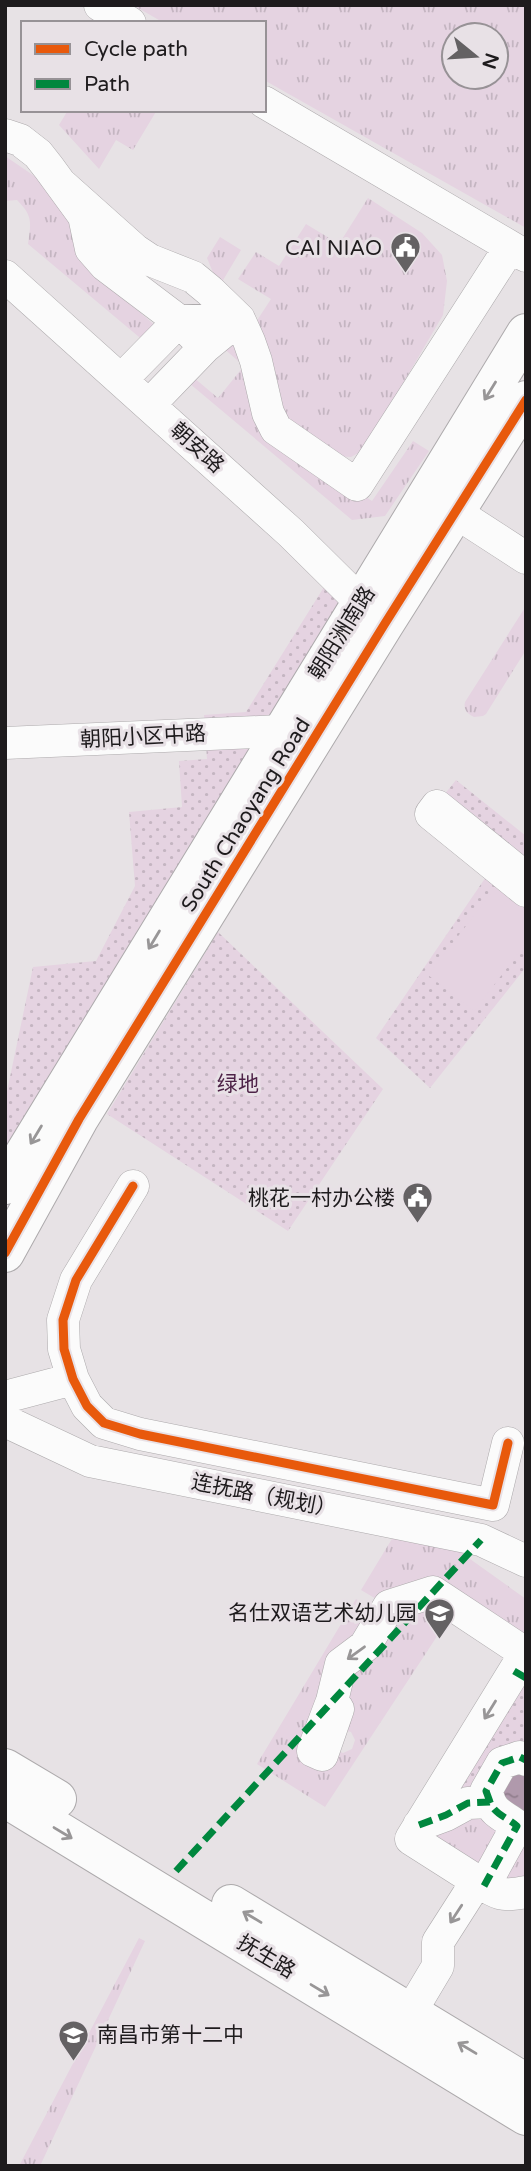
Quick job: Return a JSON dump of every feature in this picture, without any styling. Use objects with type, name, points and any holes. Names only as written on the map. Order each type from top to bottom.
[{"type":"main road","name":"朝阳洲南路","points":[[5,1185],[281,731],[372,613],[526,333]]},
{"type":"main road","name":"South Chaoyang Road","points":[[5,1253],[79,1119],[372,613],[455,512],[526,400]]},
{"type":"main road","name":"抚生路","points":[[5,1768],[526,2083]]},
{"type":"main road","name":"抚生路","points":[[5,1798],[526,2116]]},
{"type":"street","points":[[100,5],[127,21]]},
{"type":"street","points":[[61,184],[135,250],[150,260],[193,278],[239,319],[253,351],[268,413],[276,429],[358,485],[518,252],[266,103]]},
{"type":"street","points":[[5,135],[20,140],[38,154],[84,216],[91,249],[105,265],[179,321],[205,347]]},
{"type":"street","name":"朝安路","points":[[5,276],[291,533],[372,613]]},
{"type":"street","points":[[121,380],[179,321],[239,319]]},
{"type":"street","points":[[149,405],[205,347],[239,319]]},
{"type":"street","points":[[455,512],[526,558]]},
{"type":"street","name":"朝阳小区中路","points":[[5,743],[281,731]]},
{"type":"street","points":[[526,878],[437,806],[430,814],[526,891]]},
{"type":"street","points":[[133,1186],[76,1280],[63,1320],[64,1349],[73,1379],[87,1406],[104,1423],[140,1434],[493,1505],[508,1443]]},
{"type":"street","points":[[5,1397],[73,1379]]},
{"type":"street","name":"连抚路（规划）","points":[[5,1420],[90,1461],[481,1540],[526,1561]]},
{"type":"street","points":[[332,1701],[341,1664],[365,1646],[389,1606],[433,1592],[523,1664],[415,1832]]},
{"type":"street","points":[[410,2013],[438,1966],[438,1942],[481,1883],[517,1826],[509,1813],[486,1791],[502,1763],[520,1757],[526,1760]]},
{"type":"street","points":[[415,1832],[468,1803],[509,1813]]},
{"type":"street","points":[[415,1832],[495,1893],[506,1896],[526,1892]]},
{"type":"street","points":[[481,1883],[526,1880]]},
{"type":"green space","points":[[133,5],[526,5],[526,228],[266,81],[266,21],[161,21]]},
{"type":"green space","points":[[67,112],[156,112],[133,150],[116,140],[99,169],[59,125]]},
{"type":"green space","points":[[5,156],[46,184],[74,227],[79,259],[159,329],[145,342],[28,244],[30,225],[26,211],[17,200],[5,201]]},
{"type":"green space","points":[[368,198],[422,233],[442,255],[447,281],[443,315],[364,450],[351,457],[334,456],[278,424],[256,322],[271,299],[238,279],[256,252],[279,266],[306,224],[339,244]]},
{"type":"green space","points":[[220,237],[241,250],[219,287],[207,258]]},
{"type":"green space","points":[[230,344],[240,349],[268,431],[372,501],[413,441],[429,451],[385,516],[352,520],[189,383],[193,377],[218,398],[244,366],[222,347]]},
{"type":"green space","points":[[324,587],[351,603],[5,1155],[5,1101],[33,967],[96,961],[135,886],[129,812],[182,807],[179,761],[207,759],[204,715],[246,712]]},
{"type":"green space","points":[[526,606],[526,650],[486,714],[474,717],[466,711],[465,702]]},
{"type":"green space","points":[[456,780],[526,836],[526,869],[440,800]]},
{"type":"green space","points":[[490,871],[526,900],[526,967],[430,1088],[376,1038]]},
{"type":"green space","points":[[496,887],[526,910],[526,943],[474,1011],[428,975]]},
{"type":"green space","name":"绿地","points":[[218,932],[383,1089],[288,1231],[107,1114]]},
{"type":"green space","points":[[407,1514],[526,1599],[526,1652],[502,1763],[526,1817],[526,1878],[489,1878],[415,1832],[513,1656],[451,1615],[325,1807],[257,1764],[356,1599],[383,1615],[388,1606],[361,1590]],"holes":[[[332,1727],[351,1732],[355,1740],[352,1749],[343,1753],[325,1746]]]},
{"type":"green space","points":[[514,1671],[526,1678],[526,1760],[515,1812],[526,1810],[526,1817],[446,1815]]},
{"type":"green space","points":[[139,1938],[145,1941],[40,2166],[19,2166]]},
{"type":"water","points":[[526,1769],[526,1810],[515,1812],[496,1791],[507,1771]]},
{"type":"marked path","points":[[176,1871],[481,1540]]},
{"type":"marked path","points":[[514,1671],[526,1678]]},
{"type":"marked path","points":[[490,1802],[486,1791],[502,1763],[520,1757],[526,1760]]},
{"type":"marked path","points":[[419,1825],[468,1803],[490,1802],[498,1813],[517,1826],[484,1886]]},
{"type":"cycle path","points":[[5,1253],[79,1119],[526,400]]},
{"type":"cycle path","points":[[133,1186],[76,1280],[63,1320],[64,1349],[73,1379],[87,1406],[104,1423],[140,1434],[493,1505],[508,1443]]},
{"type":"place","name":"CAI NIAO","points":[[405,275]]},
{"type":"place","name":"桃花一村办公楼","points":[[418,1225]]},
{"type":"place","name":"名仕双语艺术幼儿园","points":[[440,1640]]},
{"type":"place","name":"南昌市第十二中","points":[[74,2062]]}]
